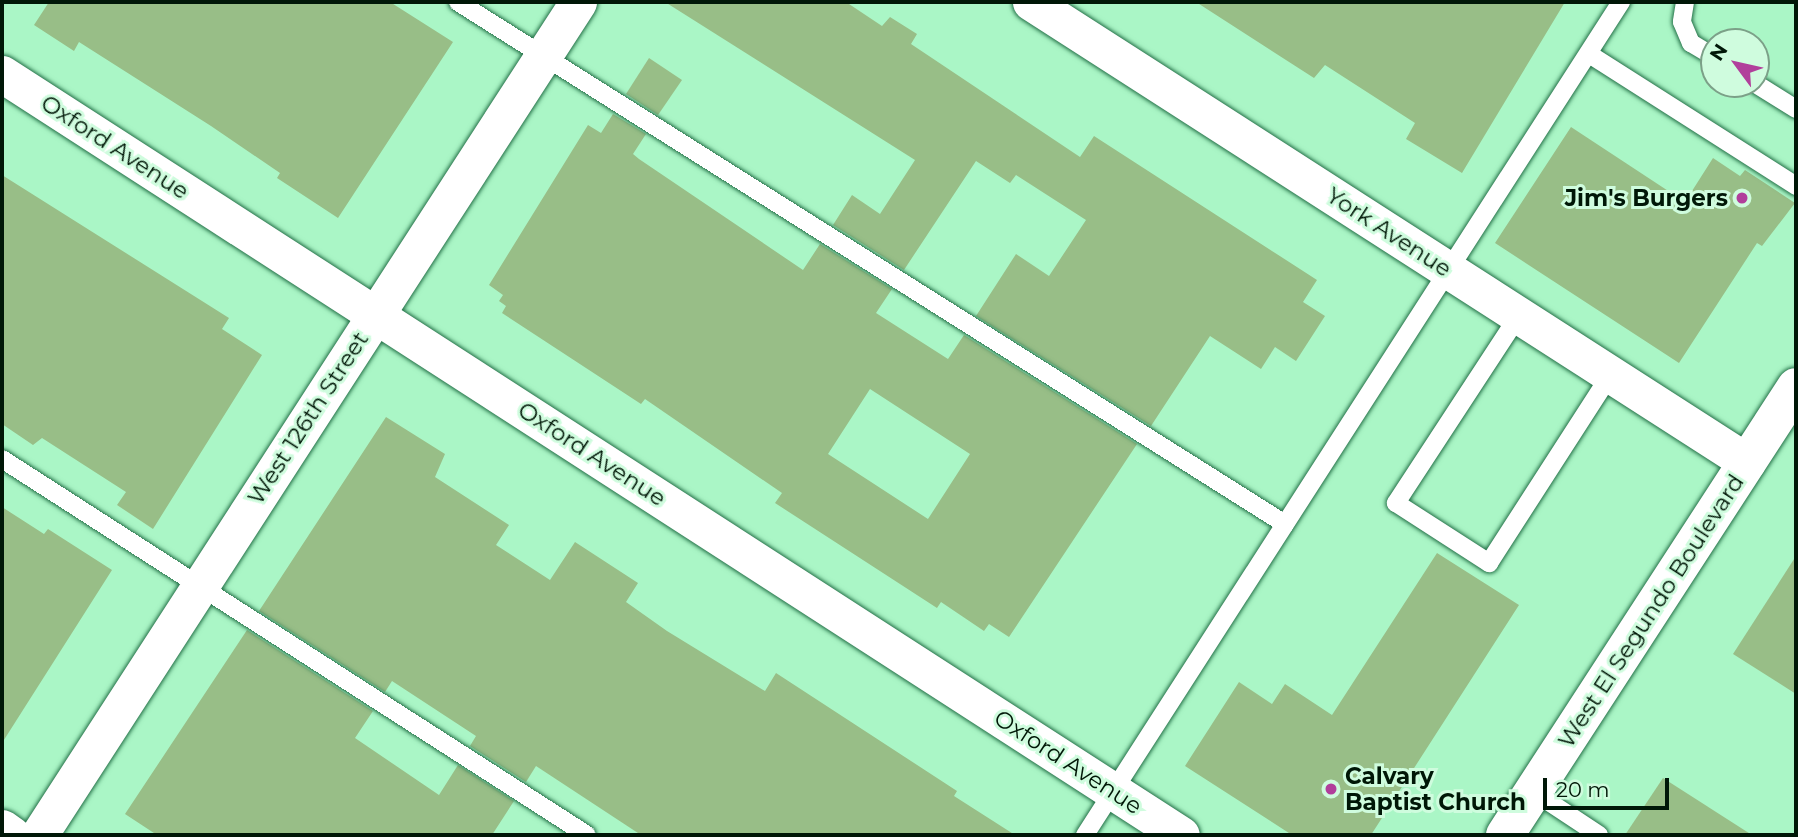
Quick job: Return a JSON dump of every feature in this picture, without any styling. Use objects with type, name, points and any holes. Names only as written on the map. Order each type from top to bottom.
[{"type":"main road","name":"West El Segundo Boulevard","points":[[1505,835],[1746,462],[1791,405]]},
{"type":"street","name":"West 126th Street","points":[[39,835],[578,2]]},
{"type":"street","name":"York Avenue","points":[[1031,2],[1746,462]]},
{"type":"street","name":"Oxford Avenue","points":[[2,74],[1181,835]]},
{"type":"street","points":[[2,828],[12,835]]},
{"type":"lane","points":[[458,2],[1285,524]]},
{"type":"lane","points":[[1685,2],[1682,22],[1691,43],[1700,48]]},
{"type":"lane","points":[[1085,835],[1588,54],[1615,4]]},
{"type":"lane","points":[[1588,54],[1796,186]]},
{"type":"lane","points":[[1770,90],[1793,101]]},
{"type":"lane","points":[[1519,315],[1396,503],[1489,563],[1611,374]]},
{"type":"lane","points":[[2,458],[587,835]]},
{"type":"lane","points":[[1534,792],[1599,835]]},
{"type":"building","points":[[49,2],[390,2],[453,42],[338,218],[277,178],[280,173],[211,126],[79,42],[74,51],[34,25]]},
{"type":"building","points":[[665,2],[846,2],[882,26],[890,17],[917,34],[911,44],[1080,157],[1094,136],[1317,280],[1303,302],[1325,316],[1296,361],[1275,347],[1261,369],[1210,336],[1151,426],[976,316],[1016,254],[1049,276],[1086,220],[1016,175],[1010,183],[976,161],[904,270],[833,225],[852,195],[880,214],[915,160]]},
{"type":"building","points":[[1196,2],[1565,2],[1462,173],[1406,139],[1415,123],[1325,65],[1314,78]]},
{"type":"building","points":[[649,58],[682,80],[658,115],[626,94]]},
{"type":"building","points":[[613,114],[646,134],[633,154],[639,159],[803,270],[820,244],[892,289],[876,313],[948,359],[964,335],[1137,444],[1009,637],[989,624],[984,631],[941,602],[937,608],[775,503],[782,493],[645,399],[641,404],[502,313],[506,306],[499,301],[503,295],[489,285],[588,125],[601,133]],"holes":[[[870,389],[970,454],[928,519],[828,454]]]},
{"type":"building","points":[[1571,127],[1685,202],[1713,158],[1740,176],[1745,170],[1795,203],[1762,246],[1757,243],[1679,363],[1495,243]]},
{"type":"building","points":[[2,175],[229,318],[222,329],[262,355],[153,529],[117,505],[126,492],[42,438],[33,445],[2,424]]},
{"type":"building","points":[[386,417],[445,454],[435,477],[509,525],[496,545],[550,580],[575,542],[638,583],[626,602],[667,631],[765,691],[776,673],[957,791],[954,796],[1015,835],[641,835],[536,766],[526,782],[470,746],[476,736],[392,681],[385,692],[259,611]]},
{"type":"building","points":[[2,507],[44,534],[48,529],[112,570],[2,743]]},
{"type":"building","points":[[1437,553],[1519,605],[1371,835],[1292,835],[1185,766],[1239,682],[1272,704],[1285,684],[1332,715]]},
{"type":"building","points":[[1796,556],[1796,694],[1733,654]]},
{"type":"building","points":[[247,630],[373,711],[355,738],[439,795],[458,765],[514,801],[492,835],[157,835],[125,814]]},
{"type":"building","points":[[1663,778],[1752,835],[1625,835]]},
{"type":"place","name":"Jim's Burgers","points":[[1742,198]]},
{"type":"place","name":"Calvary Baptist Church","points":[[1331,789]]}]
